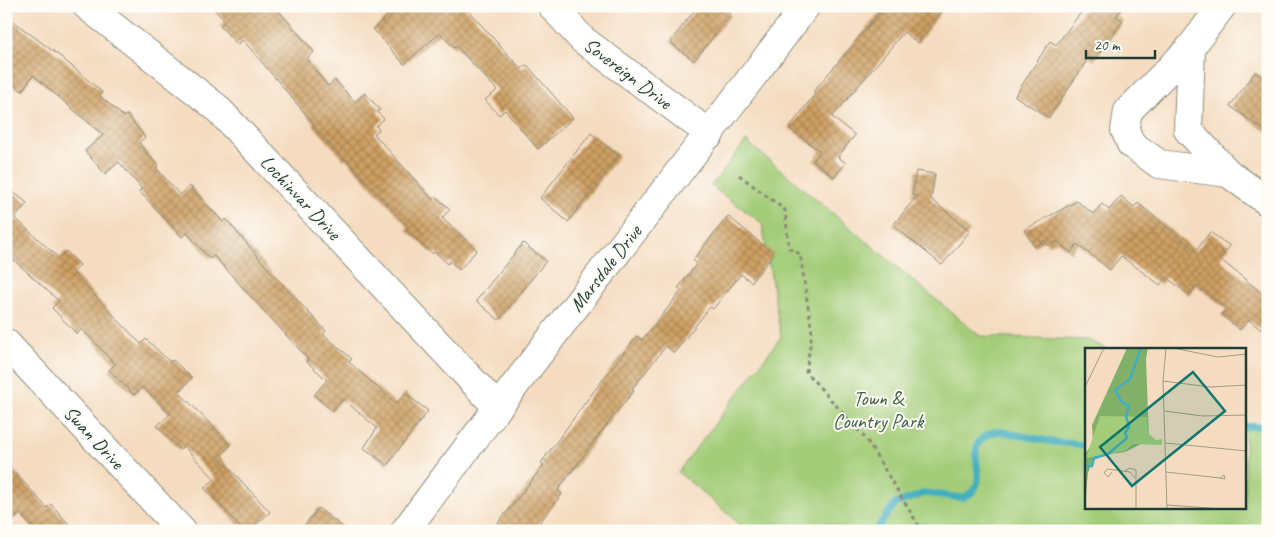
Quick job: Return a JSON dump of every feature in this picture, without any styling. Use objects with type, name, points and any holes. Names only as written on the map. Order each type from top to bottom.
[{"type":"street","name":"Lochinvar Drive","points":[[87,6],[216,107],[497,407]]},
{"type":"street","name":"Sovereign Drive","points":[[552,6],[583,40],[710,134]]},
{"type":"street","name":"Marsdale Drive","points":[[405,531],[497,407],[710,134],[806,6]]},
{"type":"street","points":[[1222,6],[1191,47],[1128,111],[1125,130],[1131,144],[1159,164],[1228,173]]},
{"type":"street","points":[[1191,47],[1188,130],[1228,173],[1268,202]]},
{"type":"street","name":"Swan Drive","points":[[6,343],[182,531]]},
{"type":"path","points":[[739,175],[785,210],[789,248],[800,254],[812,332],[806,372],[866,439],[922,531]]},
{"type":"green space","name":"Town & Country Park","points":[[746,141],[980,336],[1088,340],[1105,348],[1085,348],[1085,510],[1246,510],[1246,423],[1268,434],[1268,531],[748,531],[678,472],[781,337],[762,223],[711,186]]},
{"type":"building","points":[[211,6],[275,6],[314,52],[306,59],[328,86],[335,80],[355,102],[365,93],[380,110],[377,112],[384,119],[376,126],[379,130],[374,134],[433,200],[436,197],[450,209],[442,218],[477,250],[459,270],[450,261],[448,264],[435,252],[433,254],[406,230],[408,227],[313,125],[243,40],[238,45],[220,26],[225,21]]},
{"type":"building","points":[[399,6],[464,6],[521,69],[527,65],[573,118],[538,149],[505,110],[499,115],[485,100],[497,90],[456,46],[454,48],[440,33],[404,64],[373,29]]},
{"type":"building","points":[[698,6],[720,6],[731,15],[694,61],[670,42]]},
{"type":"building","points":[[885,6],[946,6],[918,43],[904,32],[832,117],[855,135],[838,157],[846,163],[834,177],[813,161],[820,151],[789,128],[815,94],[813,92]]},
{"type":"building","points":[[1086,6],[1124,6],[1116,16],[1123,21],[1094,61],[1089,57],[1049,118],[1015,96],[1050,41],[1056,45]]},
{"type":"building","points":[[6,16],[61,57],[102,92],[100,96],[124,117],[127,115],[145,137],[139,143],[158,166],[156,168],[180,195],[190,186],[223,222],[226,219],[270,271],[326,331],[323,334],[352,359],[349,362],[396,404],[405,393],[428,411],[387,465],[364,448],[377,428],[343,399],[332,411],[314,395],[327,380],[306,361],[308,359],[214,256],[210,259],[187,233],[182,237],[139,191],[142,189],[119,162],[105,174],[85,151],[103,135],[33,75],[22,91],[6,79]]},
{"type":"building","points":[[1255,72],[1268,80],[1268,133],[1230,106]]},
{"type":"building","points":[[591,133],[619,156],[568,222],[540,198]]},
{"type":"building","points":[[916,171],[935,174],[931,199],[970,231],[942,265],[893,225],[917,196],[912,195]]},
{"type":"building","points":[[6,186],[27,203],[15,218],[59,258],[66,251],[80,265],[73,273],[141,344],[146,339],[170,362],[173,360],[192,378],[179,392],[231,445],[219,457],[270,512],[249,531],[244,531],[204,488],[215,479],[183,446],[180,450],[157,426],[170,414],[142,387],[134,395],[109,370],[115,364],[82,329],[77,334],[52,308],[59,301],[6,253]]},
{"type":"building","points":[[1121,196],[1134,207],[1138,203],[1196,251],[1210,232],[1230,246],[1220,259],[1268,298],[1268,320],[1260,329],[1249,320],[1240,330],[1221,315],[1226,309],[1196,285],[1189,295],[1166,277],[1160,285],[1121,256],[1110,270],[1077,244],[1071,253],[1057,241],[1048,246],[1045,240],[1034,246],[1024,230],[1077,201],[1093,214],[1102,204],[1109,210]]},
{"type":"building","points":[[728,216],[774,254],[751,282],[741,274],[713,309],[710,307],[674,353],[666,346],[558,490],[562,494],[533,531],[508,531],[498,523],[544,465],[541,463],[637,336],[642,340],[682,290],[678,288],[697,264],[693,260]]},
{"type":"building","points":[[523,243],[546,261],[499,320],[476,301]]},
{"type":"building","points":[[6,462],[47,508],[51,504],[75,531],[35,531],[20,514],[6,526]]},
{"type":"building","points":[[318,508],[348,531],[300,531]]},
{"type":"waterway","points":[[1246,427],[1268,428]]},
{"type":"waterway","points":[[875,531],[895,504],[925,493],[963,498],[971,493],[977,484],[976,450],[979,442],[986,436],[998,431],[1053,442],[1085,445]]}]
